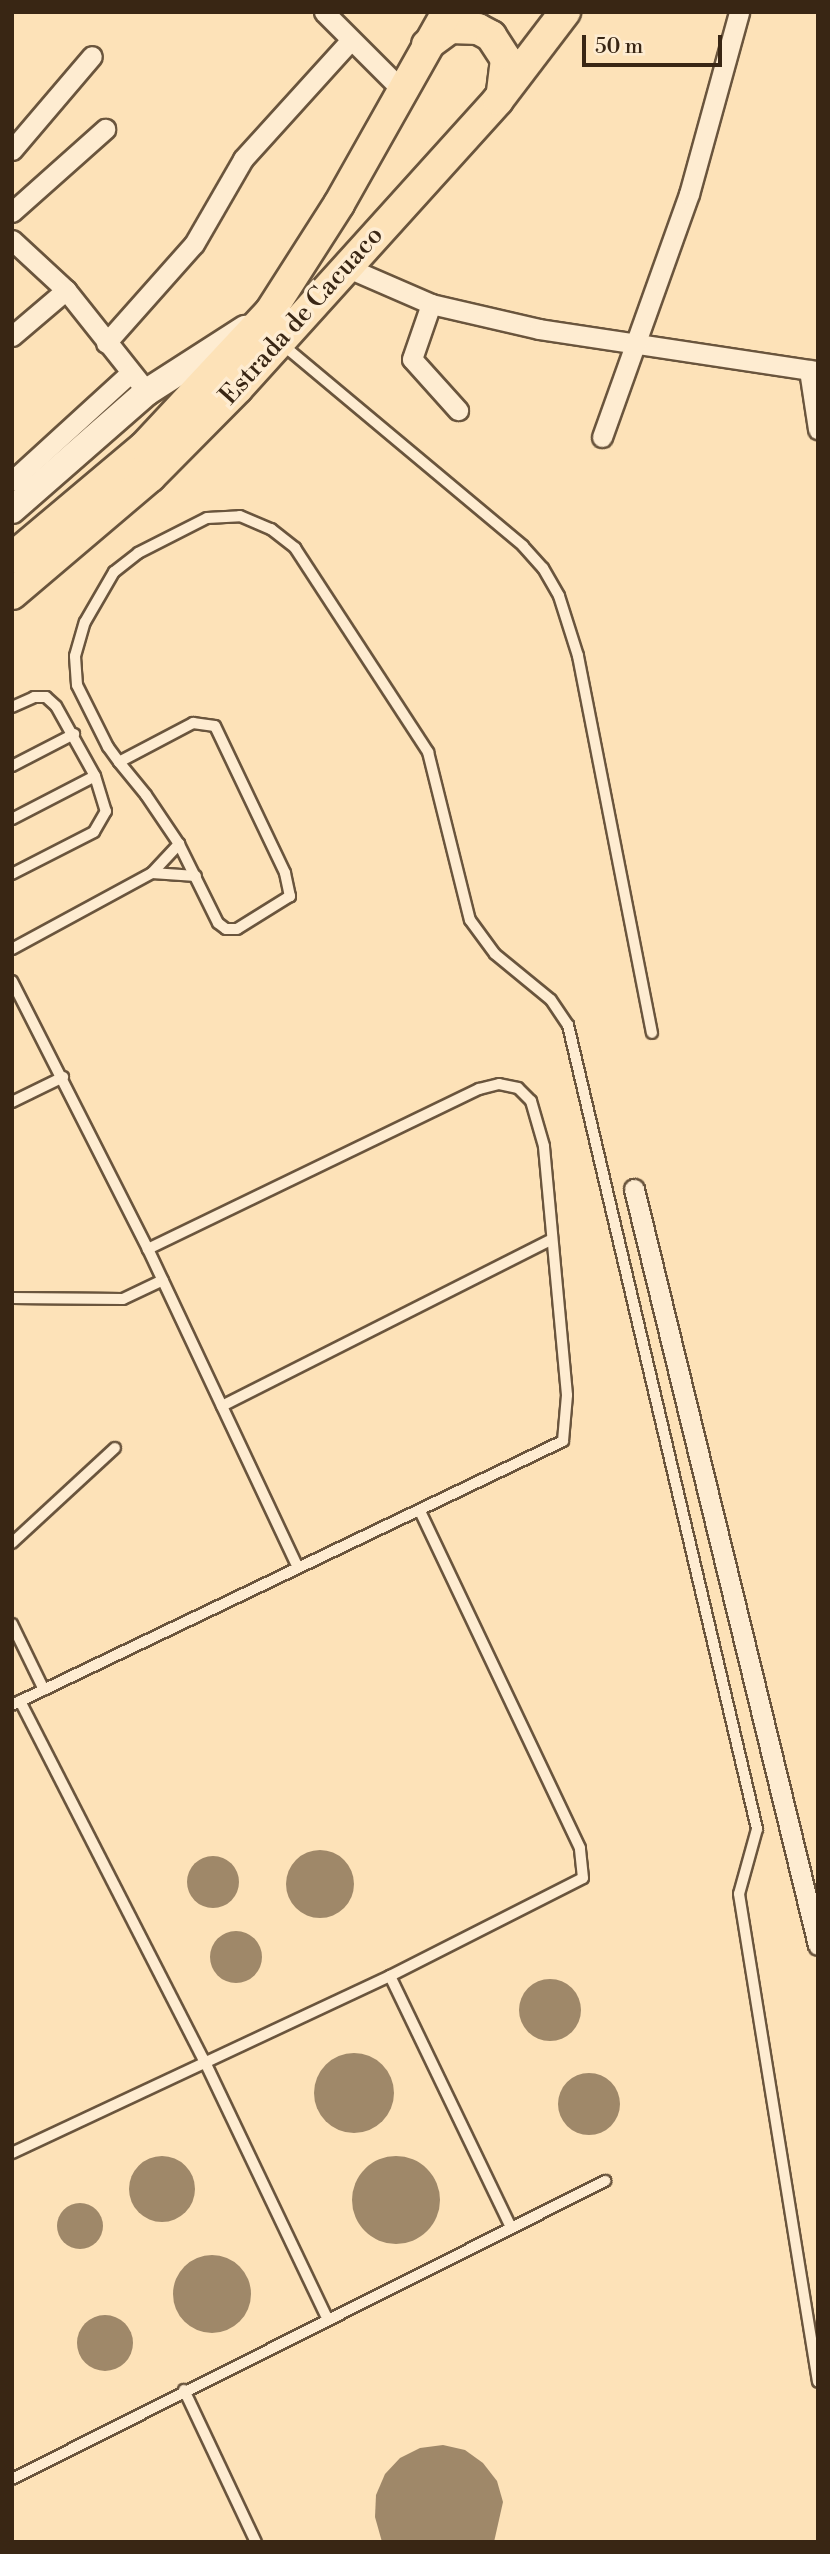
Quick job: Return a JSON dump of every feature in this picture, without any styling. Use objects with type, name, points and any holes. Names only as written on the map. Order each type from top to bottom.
[{"type":"main road","name":"Estrada de Cacuaco","points":[[12,558],[144,447],[270,312],[403,91],[447,12]]},
{"type":"main road","name":"Estrada de Cacuaco","points":[[12,594],[150,477],[280,343],[498,100],[565,12]]},
{"type":"main road","points":[[427,46],[450,28],[478,29],[491,36],[506,59],[506,87],[498,100]]},
{"type":"main road","points":[[12,510],[138,383],[270,312]]},
{"type":"street","points":[[324,12],[350,41],[403,91]]},
{"type":"street","points":[[602,437],[689,194],[739,12]]},
{"type":"street","points":[[106,343],[194,244],[243,159],[350,41]]},
{"type":"street","points":[[12,150],[92,56]]},
{"type":"street","points":[[12,212],[105,130]]},
{"type":"street","points":[[12,240],[66,290],[138,383],[12,481]]},
{"type":"street","points":[[346,267],[431,304],[636,344],[813,370],[818,429]]},
{"type":"street","points":[[12,336],[66,290]]},
{"type":"street","points":[[431,304],[412,359],[458,410]]},
{"type":"street","points":[[634,1189],[818,1945]]},
{"type":"lane","points":[[280,343],[523,546],[543,568],[559,596],[578,656],[652,1033]]},
{"type":"lane","points":[[119,762],[193,723],[215,726],[222,734],[290,886],[290,896],[237,929],[226,929],[212,913],[179,845],[119,762],[77,685],[75,656],[85,622],[114,572],[138,552],[207,518],[240,516],[271,529],[295,548],[428,752],[443,800],[461,897],[481,938],[551,1000],[569,1025],[757,1829],[739,1894],[818,2382]]},
{"type":"lane","points":[[12,708],[34,697],[46,697],[74,734],[95,776],[106,811],[102,822],[82,838],[12,874]]},
{"type":"lane","points":[[12,766],[74,734]]},
{"type":"lane","points":[[12,819],[95,776]]},
{"type":"lane","points":[[12,949],[152,873],[179,845]]},
{"type":"lane","points":[[152,873],[195,876]]},
{"type":"lane","points":[[12,981],[63,1077],[163,1280],[297,1566]]},
{"type":"lane","points":[[12,1102],[63,1077]]},
{"type":"lane","points":[[148,1250],[479,1089],[499,1084],[518,1088],[531,1101],[544,1146],[550,1240],[567,1395],[563,1441],[420,1511],[297,1566],[16,1703],[204,2060],[327,2318]]},
{"type":"lane","points":[[222,1406],[550,1240]]},
{"type":"lane","points":[[12,1298],[123,1299],[163,1280]]},
{"type":"lane","points":[[12,1543],[115,1448]]},
{"type":"lane","points":[[12,2153],[204,2060],[390,1976],[573,1887],[583,1878],[585,1868],[580,1848],[420,1511]]},
{"type":"lane","points":[[12,1624],[44,1690]]},
{"type":"lane","points":[[390,1976],[510,2225]]},
{"type":"lane","points":[[12,2479],[510,2225],[605,2181]]},
{"type":"lane","points":[[184,2390],[256,2542]]},
{"type":"building","points":[[320,1850],[333,1853],[344,1860],[351,1871],[354,1884],[351,1897],[344,1908],[333,1915],[320,1918],[307,1915],[296,1908],[289,1897],[286,1884],[289,1871],[296,1860],[307,1853]]},
{"type":"building","points":[[213,1856],[223,1858],[231,1864],[237,1872],[237,1892],[231,1900],[223,1906],[213,1908],[203,1906],[195,1900],[189,1892],[187,1882],[189,1872],[195,1864],[203,1858]]},
{"type":"building","points":[[236,1931],[246,1933],[254,1939],[260,1947],[260,1967],[254,1975],[246,1981],[236,1983],[226,1981],[218,1975],[212,1967],[210,1957],[212,1947],[218,1939],[226,1933]]},
{"type":"building","points":[[550,1979],[572,1988],[581,2010],[572,2032],[550,2041],[528,2032],[519,2010],[528,1988]]},
{"type":"building","points":[[346,2053],[362,2053],[383,2064],[394,2085],[394,2101],[383,2122],[362,2133],[346,2133],[332,2127],[320,2115],[314,2101],[314,2085],[320,2071],[332,2059]]},
{"type":"building","points":[[589,2073],[611,2082],[620,2104],[611,2126],[589,2135],[567,2126],[558,2104],[567,2082]]},
{"type":"building","points":[[162,2156],[185,2166],[195,2189],[185,2212],[162,2222],[139,2212],[129,2189],[139,2166]]},
{"type":"building","points":[[396,2156],[413,2159],[427,2169],[437,2183],[440,2200],[437,2217],[427,2231],[413,2241],[396,2244],[379,2241],[365,2231],[355,2217],[352,2200],[355,2183],[365,2169],[379,2159]]},
{"type":"building","points":[[80,2203],[96,2210],[103,2226],[96,2242],[80,2249],[64,2242],[57,2226],[64,2210]]},
{"type":"building","points":[[212,2255],[227,2258],[239,2267],[248,2279],[251,2294],[248,2309],[239,2321],[227,2330],[212,2333],[197,2330],[185,2321],[176,2309],[173,2294],[176,2279],[185,2267],[197,2258]]},
{"type":"building","points":[[105,2315],[125,2323],[133,2343],[125,2363],[105,2371],[85,2363],[77,2343],[85,2323]]},
{"type":"building","points":[[443,2445],[465,2450],[483,2463],[497,2481],[503,2502],[494,2542],[382,2542],[375,2517],[376,2495],[385,2474],[400,2458],[420,2448]]}]
